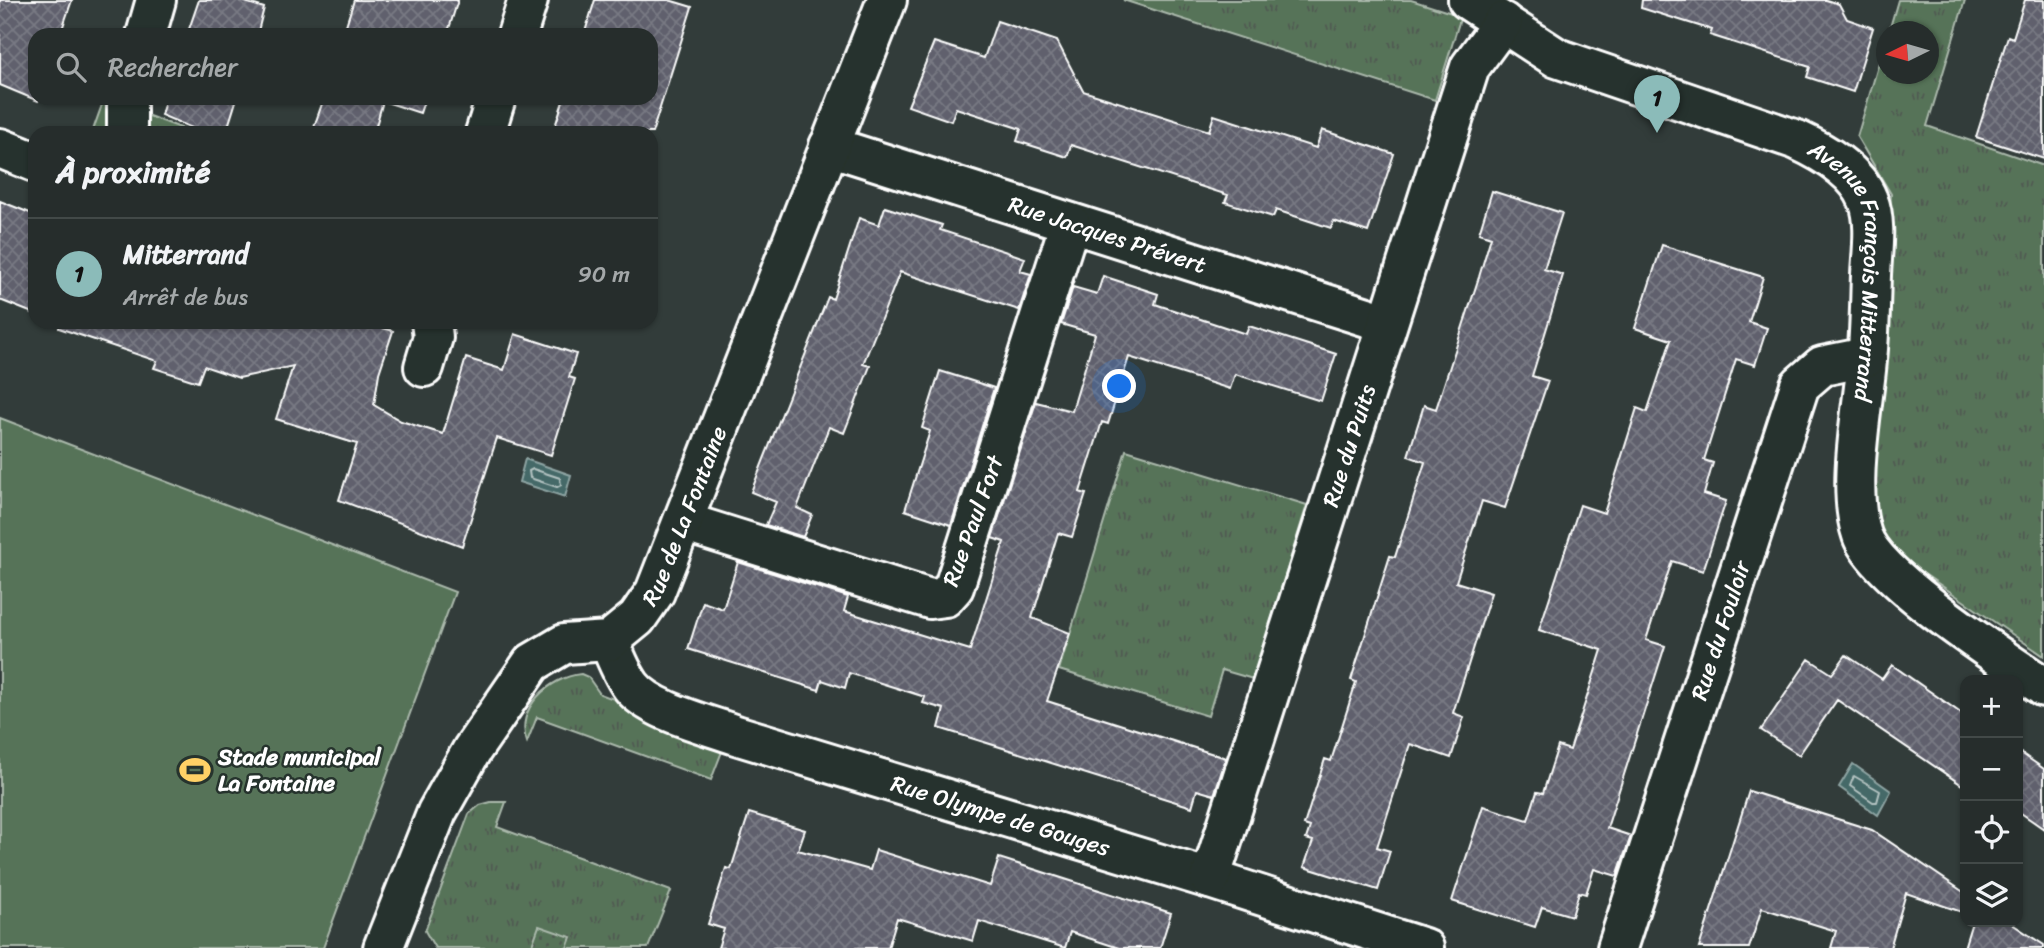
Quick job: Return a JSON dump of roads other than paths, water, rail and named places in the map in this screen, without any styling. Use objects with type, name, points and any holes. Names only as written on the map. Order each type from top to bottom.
[{"type":"street","points":[[148,28],[156,0]]},
{"type":"street","points":[[519,28],[528,0]]},
{"type":"street","name":"Rue de La Fontaine","points":[[609,641],[637,618],[655,592],[887,0]]},
{"type":"street","name":"Avenue François Mitterrand","points":[[1468,0],[1557,58],[1797,140],[1831,156],[1868,200],[1873,237],[1857,493],[1862,536],[1892,577],[2044,687]]},
{"type":"street","name":"Rue du Puits","points":[[1210,879],[1470,67],[1503,22]]},
{"type":"street","points":[[127,105],[127,126]]},
{"type":"street","points":[[487,126],[494,105]]},
{"type":"street","name":"Rue Jacques Prévert","points":[[830,146],[1386,323]]},
{"type":"street","points":[[0,148],[28,159]]},
{"type":"street","name":"Rue Paul Fort","points":[[683,522],[930,599],[945,597],[954,587],[1070,223]]},
{"type":"street","points":[[424,367],[433,337],[432,329]]},
{"type":"street","name":"Rue du Fouloir","points":[[1617,948],[1800,385],[1822,366],[1867,357]]},
{"type":"street","points":[[383,948],[437,811],[472,750],[532,663],[564,644],[609,641]]},
{"type":"street","name":"Rue Olympe de Gouges","points":[[609,641],[632,688],[653,704],[736,735],[1210,879],[1424,948]]},
{"type":"water","points":[[525,459],[571,475],[565,497],[519,482]]},
{"type":"water","points":[[1853,764],[1891,791],[1878,815],[1839,787]]},
{"type":"place","name":"Mitterrand","points":[[1657,133]]},
{"type":"place","name":"Stade municipal La Fontaine","points":[[195,770]]}]
